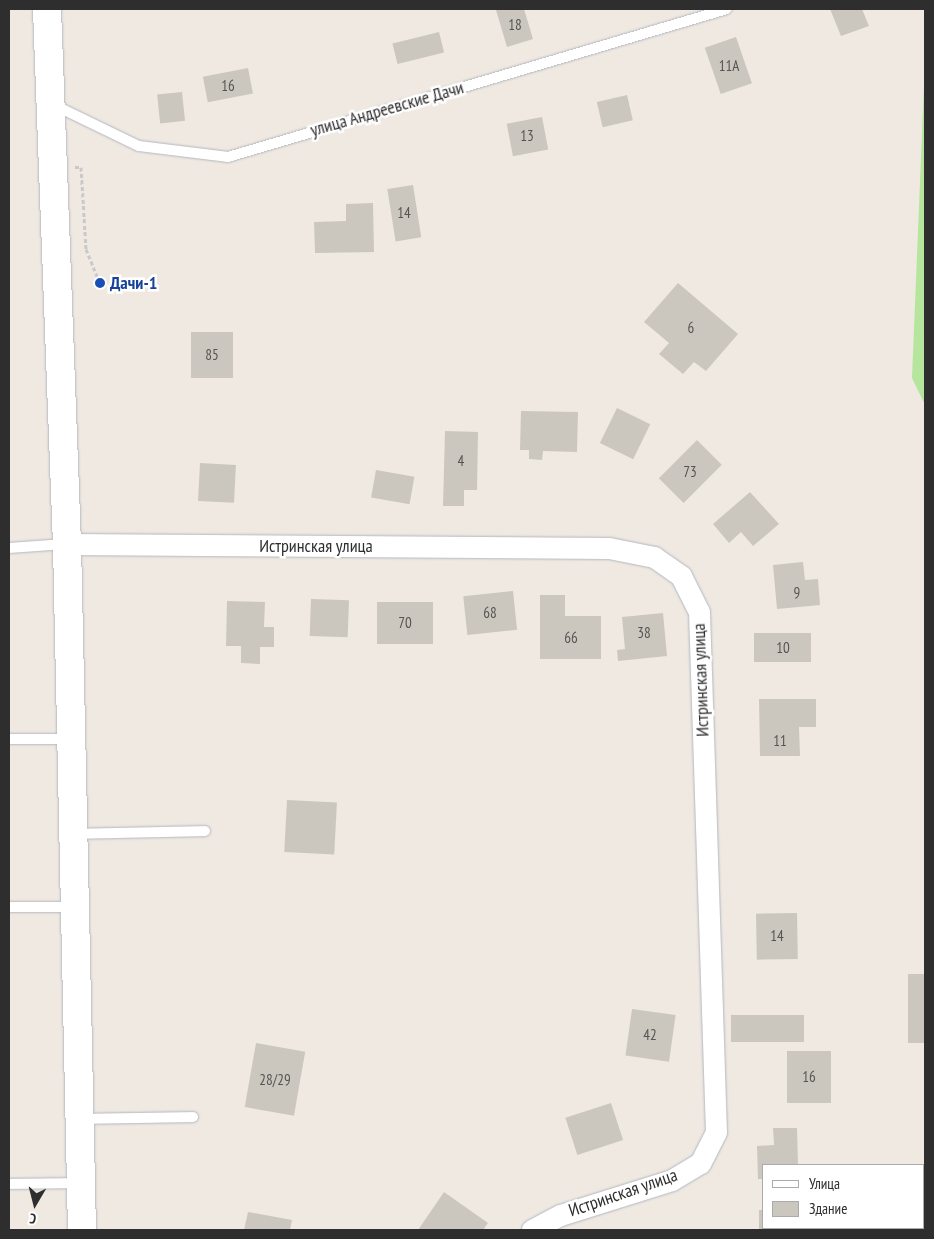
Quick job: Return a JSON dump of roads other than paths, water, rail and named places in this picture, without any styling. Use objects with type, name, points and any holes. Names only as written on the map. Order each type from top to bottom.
[{"type":"street","points":[[47,9],[67,544],[73,834],[72,907],[82,1230]]},
{"type":"street","name":"Истринская улица","points":[[67,544],[610,548],[654,557],[681,576],[699,612],[716,1132],[700,1163],[672,1180],[560,1215],[532,1230]]},
{"type":"lane","name":"улица Андреевские Дачи","points":[[51,103],[139,146],[228,157],[727,9]]},
{"type":"lane","points":[[9,548],[67,544]]},
{"type":"lane","points":[[9,740],[70,739]]},
{"type":"lane","points":[[73,834],[205,831]]},
{"type":"lane","points":[[9,907],[72,907]]},
{"type":"lane","points":[[79,1119],[193,1117]]},
{"type":"lane","points":[[9,1184],[80,1183]]},
{"type":"place","name":"Дачи-1","points":[[100,283]]}]
